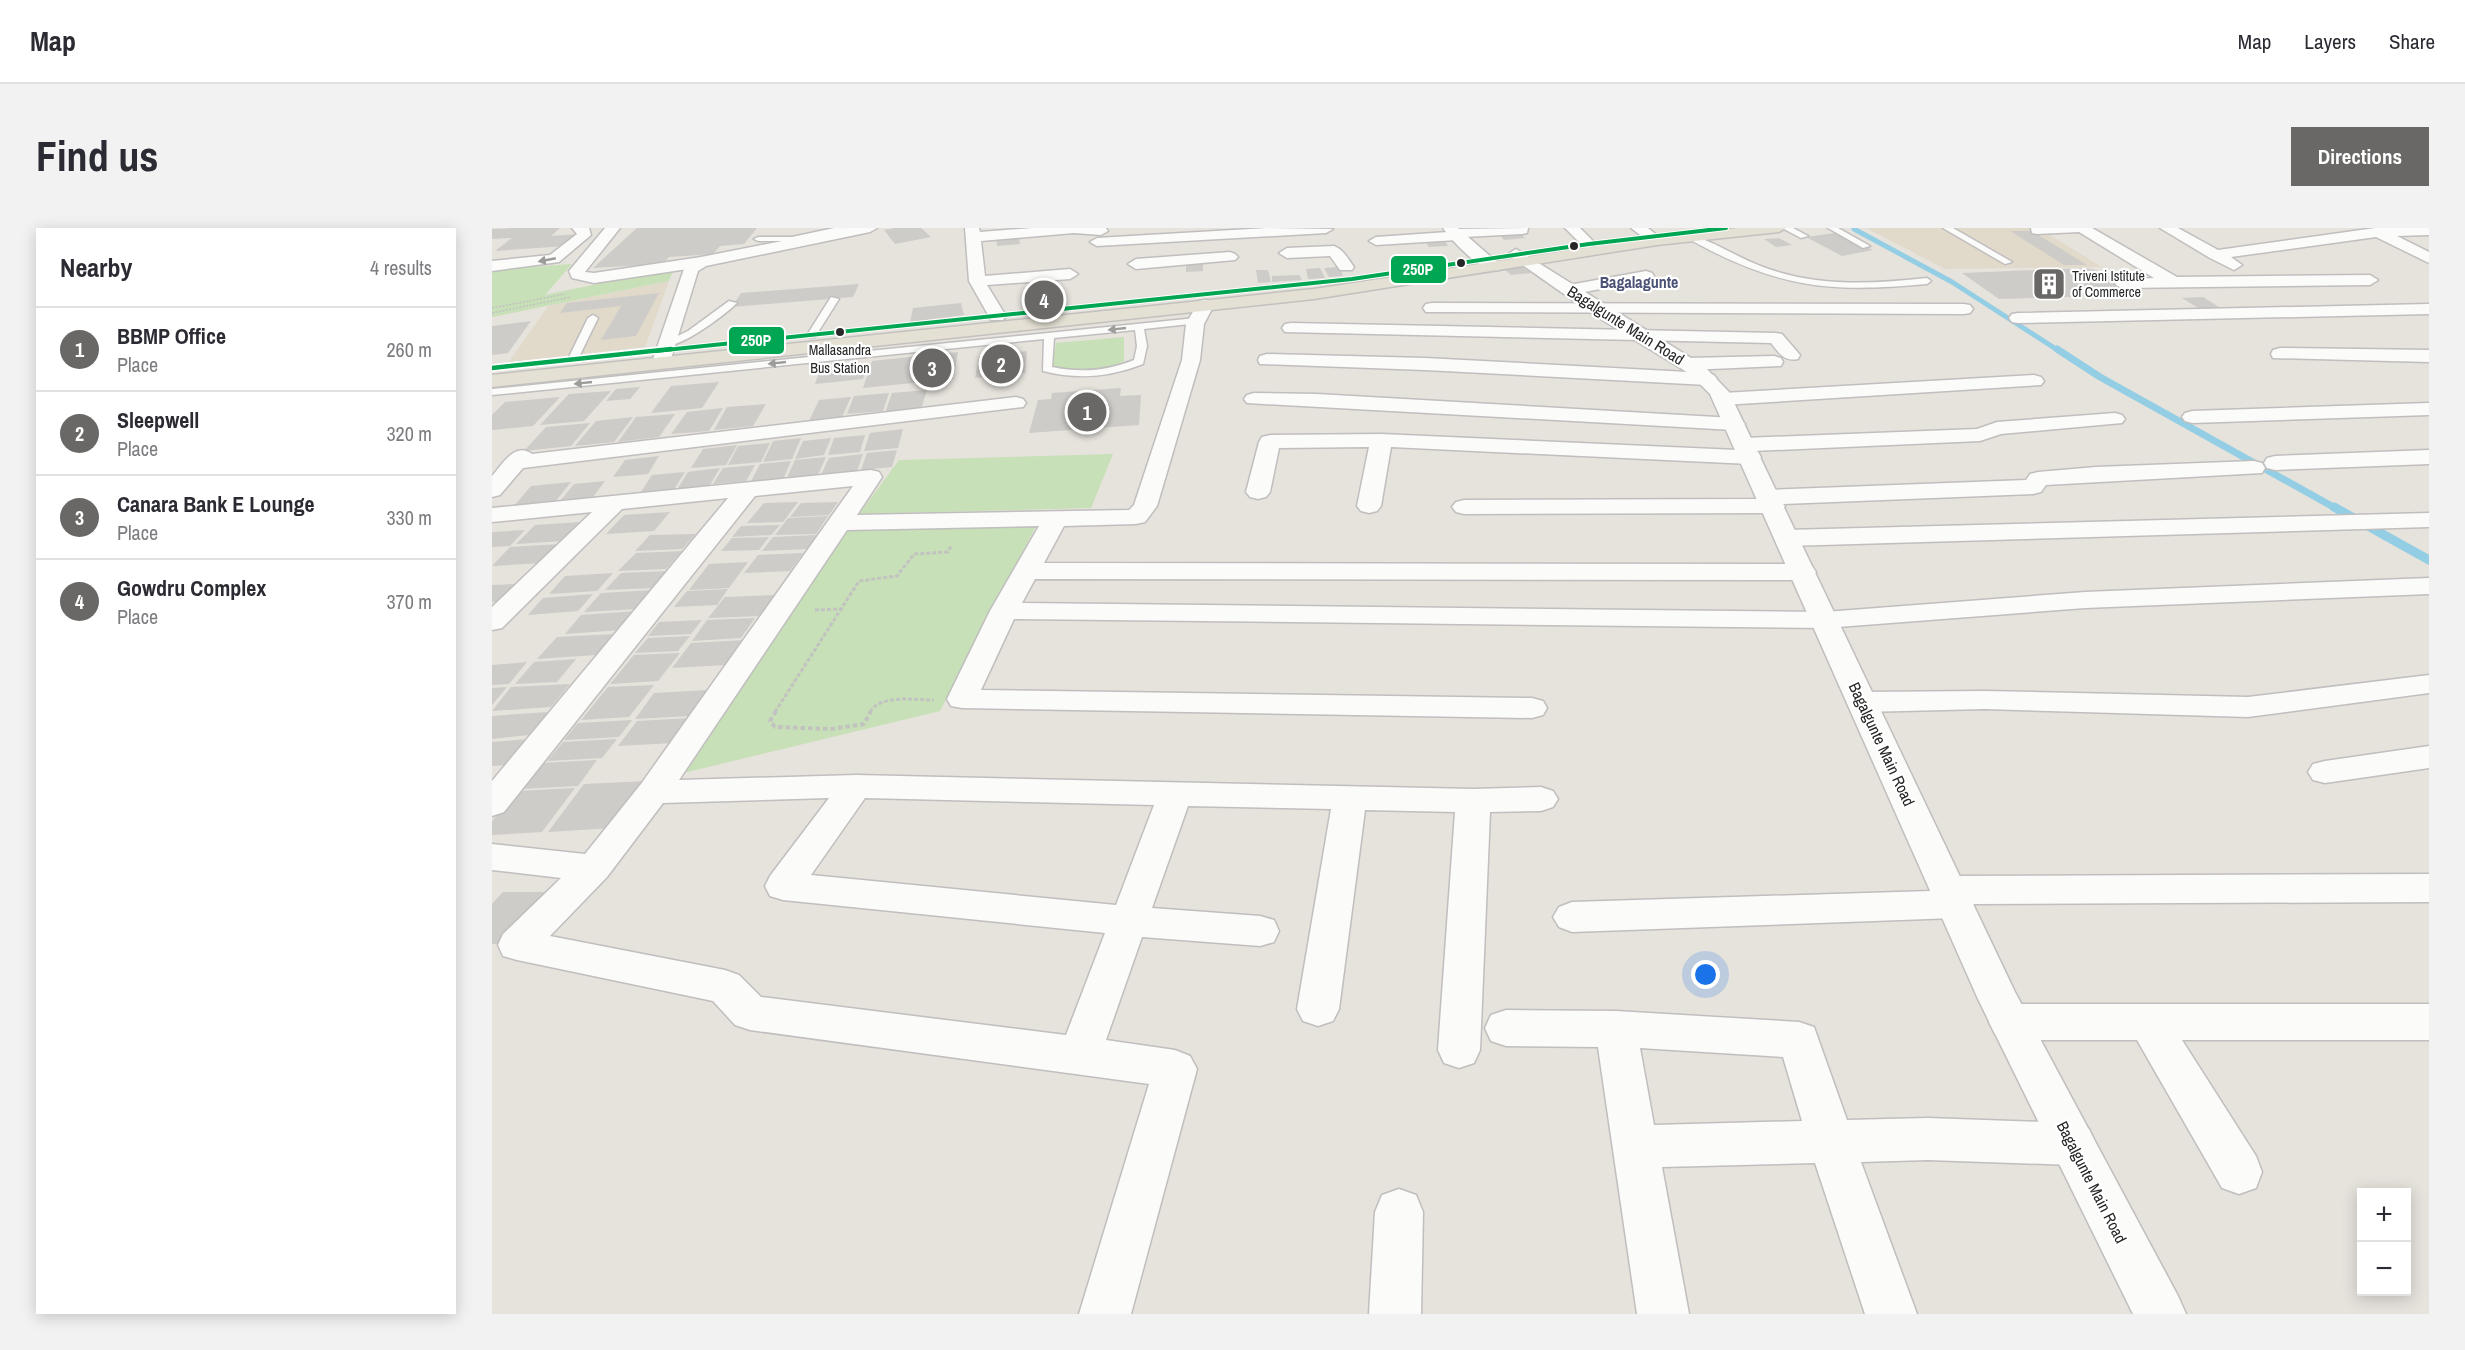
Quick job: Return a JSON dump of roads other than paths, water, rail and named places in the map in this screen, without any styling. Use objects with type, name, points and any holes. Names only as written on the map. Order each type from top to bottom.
[{"type":"main road","points":[[1522,258],[1648,235],[1726,228]]},
{"type":"main road","points":[[492,368],[573,359],[1204,307],[1352,279],[1488,264],[1648,235],[1692,237],[1779,228]]},
{"type":"main road","points":[[492,381],[664,352],[812,334],[997,316],[1204,307]]},
{"type":"street","points":[[493,258],[554,259],[584,235],[584,231],[579,228]]},
{"type":"street","points":[[613,228],[587,256],[577,270],[578,276],[594,278],[701,262],[870,228]]},
{"type":"street","points":[[745,252],[768,228]]},
{"type":"street","points":[[1572,228],[1589,244]]},
{"type":"street","points":[[2037,230],[2082,228],[2171,281]]},
{"type":"street","points":[[2167,228],[2262,280]]},
{"type":"street","points":[[997,316],[977,281],[980,257],[972,233],[1074,229],[1099,236],[1326,229]]},
{"type":"street","points":[[1376,241],[1454,233],[1522,230]]},
{"type":"street","points":[[2216,255],[2386,231],[2429,231]]},
{"type":"street","points":[[2386,231],[2429,258]]},
{"type":"street","points":[[840,523],[1136,517],[1145,506],[1191,360],[1204,307],[1206,258],[1210,232]]},
{"type":"street","points":[[1454,233],[1488,264]]},
{"type":"street","points":[[2302,242],[2427,310]]},
{"type":"street","points":[[2082,246],[2110,245]]},
{"type":"street","points":[[1276,254],[1334,251],[1346,267]]},
{"type":"street","points":[[1136,264],[1241,256]]},
{"type":"street","name":"Bagalgunte Main Road","points":[[1522,258],[1597,309],[1642,336],[1724,411],[1771,502],[2010,1022],[2160,1314]]},
{"type":"street","points":[[664,352],[691,269],[701,262]]},
{"type":"street","points":[[977,281],[1070,274]]},
{"type":"street","points":[[1569,290],[1646,276]]},
{"type":"street","points":[[2123,283],[2262,280],[2381,286]]},
{"type":"street","points":[[1432,308],[1964,309]]},
{"type":"street","points":[[2018,318],[2427,310]]},
{"type":"street","points":[[1291,328],[1413,328],[1776,338],[1791,355]]},
{"type":"street","points":[[2384,342],[2429,342]]},
{"type":"street","points":[[2280,354],[2429,356]]},
{"type":"street","points":[[1267,360],[1457,366],[1724,411]]},
{"type":"street","points":[[1724,411],[1774,362]]},
{"type":"street","points":[[1258,492],[1269,442],[1381,440],[1724,411],[2034,381]]},
{"type":"street","points":[[1254,399],[1724,411],[1980,435],[1996,428],[2115,419]]},
{"type":"street","points":[[518,462],[1016,403]]},
{"type":"street","points":[[2192,417],[2429,409]]},
{"type":"street","points":[[1369,506],[1381,440]]},
{"type":"street","points":[[492,459],[522,456],[492,490]]},
{"type":"street","points":[[1464,507],[1771,502],[2033,487],[2038,479],[2084,475],[2429,457]]},
{"type":"street","points":[[492,514],[614,504],[871,477],[653,792],[594,868],[517,945],[725,987],[750,1013],[1175,1069],[1105,1314]]},
{"type":"street","points":[[492,804],[747,490]]},
{"type":"street","points":[[492,622],[614,504]]},
{"type":"street","points":[[1056,518],[1004,612],[962,699],[1532,708]]},
{"type":"street","points":[[1787,538],[2429,520]]},
{"type":"street","points":[[1027,571],[1803,572]]},
{"type":"street","points":[[1004,612],[1825,620],[2085,600],[2429,585]]},
{"type":"street","points":[[1862,702],[1985,700],[2248,707],[2429,684]]},
{"type":"street","points":[[2325,772],[2426,760]]},
{"type":"street","points":[[653,792],[856,786],[1473,801],[1541,799]]},
{"type":"street","points":[[856,786],[783,886],[1129,921],[1260,931]]},
{"type":"street","points":[[1080,1055],[1175,794]]},
{"type":"street","points":[[1318,1009],[1350,797]]},
{"type":"street","points":[[1459,1050],[1473,801]]},
{"type":"street","points":[[492,857],[594,868]]},
{"type":"street","points":[[1572,917],[1952,897],[2429,888]]},
{"type":"street","points":[[2010,1022],[2429,1022]]},
{"type":"street","points":[[2149,1022],[2239,1172]]},
{"type":"street","points":[[1506,1028],[1616,1029],[1799,1040],[1831,1141],[1891,1314]]},
{"type":"street","points":[[1616,1029],[1663,1314]]},
{"type":"street","points":[[1635,1147],[1928,1139],[2073,1144]]},
{"type":"street","points":[[1395,1314],[1399,1212]]},
{"type":"lane","points":[[758,239],[792,239],[845,228]]},
{"type":"lane","points":[[1786,228],[1804,236]]},
{"type":"lane","points":[[1832,228],[1866,246]]},
{"type":"lane","points":[[1947,228],[2008,262]]},
{"type":"lane","points":[[1692,237],[1749,263],[1801,281],[1852,285],[1927,281]]},
{"type":"lane","points":[[812,334],[834,299]]},
{"type":"lane","points":[[664,352],[732,303]]},
{"type":"lane","points":[[492,392],[1139,326],[1204,307]]},
{"type":"lane","points":[[573,359],[593,318]]},
{"type":"lane","points":[[1048,336],[1047,369],[1093,375],[1121,370],[1138,362],[1142,346],[1139,326]]},
{"type":"waterway","points":[[1854,229],[1952,282],[2059,351]]},
{"type":"waterway","points":[[2057,349],[2100,377],[2337,509]]},
{"type":"waterway","points":[[2334,507],[2429,560]]},
{"type":"place","name":"Triveni Istitute of Commerce","points":[[2049,284]]},
{"type":"place","name":"Gowdru Complex","points":[[1044,300]]},
{"type":"place","name":"Mallasandra Bus Station","points":[[840,332]]},
{"type":"place","name":"Sleepwell","points":[[1001,364]]},
{"type":"place","name":"Canara Bank E Lounge","points":[[932,368]]},
{"type":"place","name":"BBMP Office","points":[[1087,412]]},
{"type":"district","name":"Bagalagunte","points":[[1639,282]]}]
